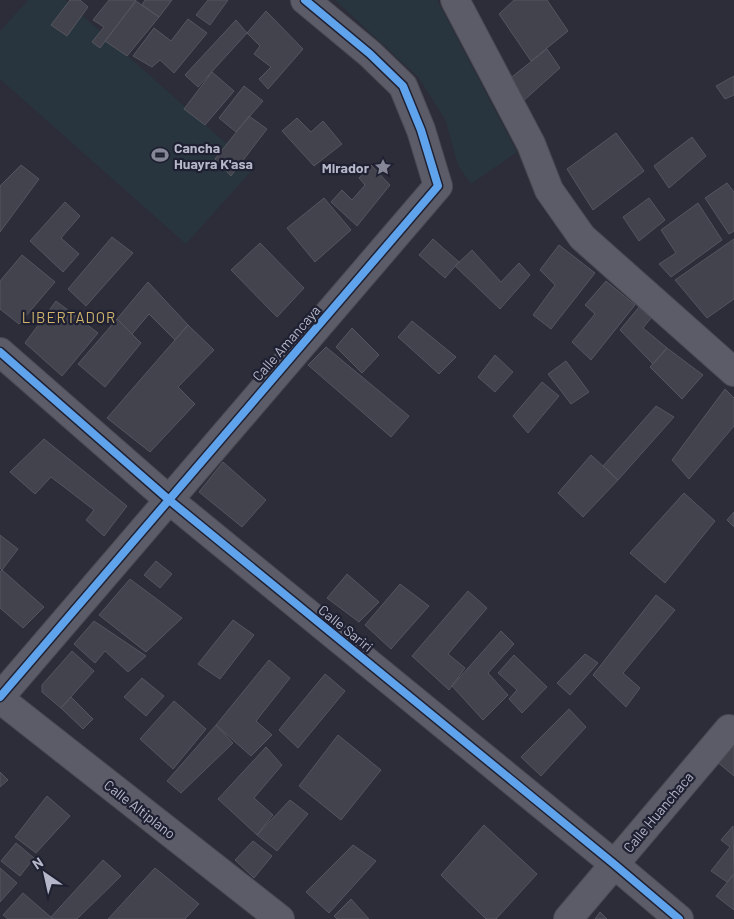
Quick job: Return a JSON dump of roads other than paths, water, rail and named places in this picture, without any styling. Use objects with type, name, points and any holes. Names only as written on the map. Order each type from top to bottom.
[{"type":"street","name":"Calle Amancaya","points":[[0,698],[168,499],[438,186],[421,130],[403,86],[370,54],[305,0]]},
{"type":"street","points":[[455,0],[531,144],[549,190],[582,237],[734,372]]},
{"type":"street","name":"Calle Sariri","points":[[0,352],[168,499],[679,919]]},
{"type":"street","name":"Calle Altiplano","points":[[0,698],[280,919]]},
{"type":"street","name":"Calle Huanchaca","points":[[568,919],[729,729]]},
{"type":"place","name":"Cancha Huayra K'asa","points":[[160,155]]},
{"type":"place","name":"Mirador","points":[[383,167]]},
{"type":"district","name":"LIBERTADOR","points":[[69,317]]}]
